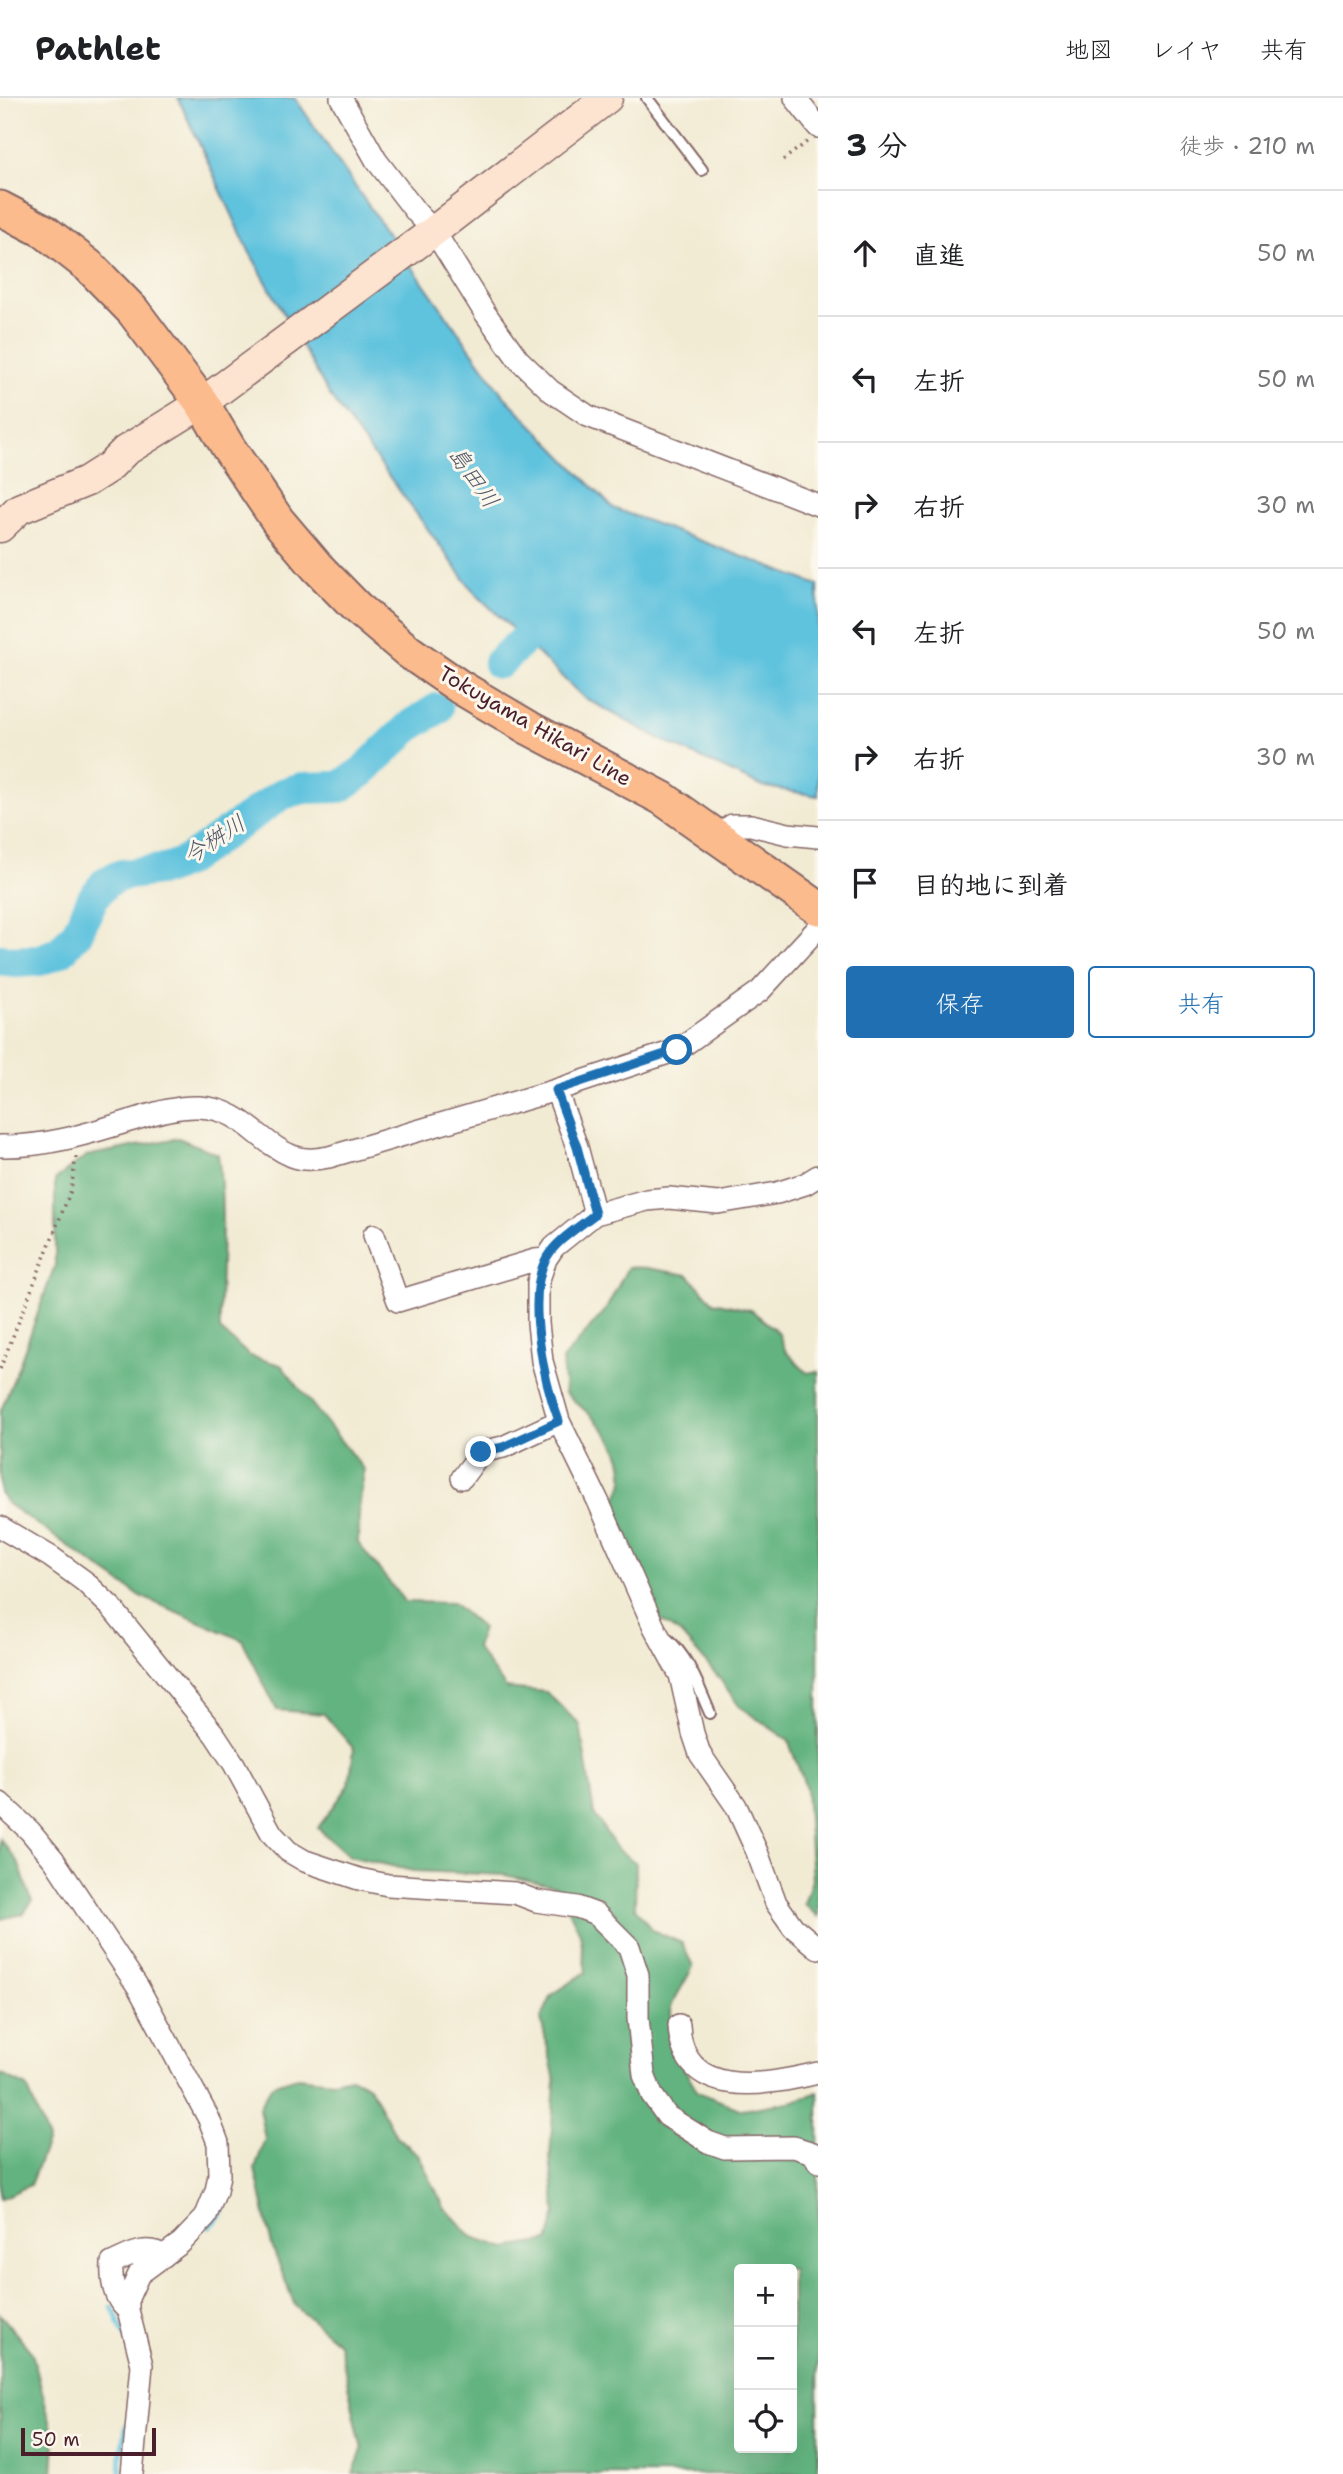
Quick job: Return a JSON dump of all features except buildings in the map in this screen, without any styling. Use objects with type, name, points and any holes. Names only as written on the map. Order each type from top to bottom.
[{"type":"main road","name":"Tokuyama Hikari Line","points":[[0,208],[44,231],[90,267],[210,397],[228,447],[278,520],[317,567],[356,607],[409,652],[460,687],[529,728],[662,798],[818,908]]},
{"type":"street","points":[[0,527],[19,509],[87,481],[125,451],[210,397],[607,98]]},
{"type":"street","points":[[795,98],[814,133]]},
{"type":"street","points":[[347,100],[376,160],[416,212],[426,236],[518,359],[551,391],[588,416],[818,505]]},
{"type":"street","points":[[718,836],[732,825],[741,825],[818,837]]},
{"type":"street","points":[[0,1146],[27,1147],[79,1136],[177,1108],[202,1107],[228,1113],[293,1157],[311,1160],[329,1157],[556,1090],[677,1050],[760,991],[818,928]]},
{"type":"street","points":[[556,1090],[577,1147],[595,1214]]},
{"type":"street","points":[[818,1176],[805,1184],[754,1197],[718,1203],[670,1198],[647,1200],[595,1214],[554,1247],[546,1259],[538,1282],[542,1361],[559,1421],[598,1501],[653,1627],[680,1675],[700,1754],[736,1806],[776,1903],[793,1927],[818,1948]]},
{"type":"street","points":[[374,1235],[398,1301],[546,1259]]},
{"type":"street","points":[[462,1478],[481,1452],[503,1447],[559,1421]]},
{"type":"street","points":[[0,1527],[73,1573],[111,1607],[215,1735],[272,1834],[288,1851],[305,1861],[359,1879],[388,1885],[515,1894],[536,1901],[577,1907],[596,1914],[629,1947],[638,1975],[638,2018],[644,2075],[652,2095],[667,2116],[708,2142],[725,2148],[794,2147],[813,2153],[818,2162]]},
{"type":"street","points":[[0,1803],[30,1831],[54,1860],[138,1987],[209,2119],[218,2143],[219,2175],[216,2191],[205,2218],[181,2243],[139,2274],[132,2286],[128,2310],[142,2365],[132,2474]]},
{"type":"street","points":[[679,2025],[680,2040],[689,2060],[702,2073],[717,2081],[752,2084],[784,2081],[818,2073]]},
{"type":"street","points":[[128,2310],[119,2304],[111,2278],[112,2263],[138,2250],[156,2251],[164,2256]]},
{"type":"lane","points":[[647,98],[702,170]]},
{"type":"lane","points":[[653,1627],[678,1648],[710,1713]]},
{"type":"path","points":[[783,160],[814,133]]},
{"type":"path","points":[[0,1369],[71,1190],[79,1136]]},
{"type":"green space","points":[[178,1138],[218,1154],[222,1220],[220,1330],[250,1356],[281,1365],[364,1470],[358,1543],[405,1602],[453,1603],[482,1628],[476,1648],[506,1688],[546,1692],[580,1725],[594,1814],[617,1849],[636,1863],[635,1908],[652,1930],[682,1943],[693,1967],[671,2006],[672,2048],[698,2092],[742,2110],[795,2101],[818,2092],[818,2474],[353,2474],[362,2450],[339,2343],[295,2306],[272,2246],[255,2169],[265,2139],[259,2108],[272,2085],[297,2077],[333,2081],[351,2077],[369,2086],[397,2137],[418,2154],[444,2207],[472,2237],[506,2248],[548,2241],[556,2213],[550,2157],[555,2080],[541,2019],[552,1995],[586,1972],[580,1933],[558,1887],[505,1875],[413,1871],[349,1856],[318,1828],[349,1785],[354,1749],[324,1714],[277,1710],[242,1640],[140,1596],[8,1504],[0,1493],[0,1413],[55,1265],[55,1180],[86,1156]]},
{"type":"green space","points":[[628,1267],[688,1275],[713,1302],[751,1310],[778,1332],[786,1352],[807,1373],[818,1371],[818,1917],[804,1904],[812,1880],[806,1788],[788,1740],[740,1707],[717,1675],[681,1634],[656,1617],[624,1543],[612,1505],[623,1483],[623,1466],[619,1454],[605,1430],[565,1393],[562,1360],[605,1311]]},
{"type":"green space","points":[[0,1839],[18,1862],[32,1901],[23,1914],[0,1919]]},
{"type":"green space","points":[[0,2074],[27,2087],[48,2140],[30,2185],[0,2199]]},
{"type":"green space","points":[[0,2314],[32,2353],[55,2440],[53,2474],[0,2474]]},
{"type":"water","name":"島田川","points":[[178,98],[295,98],[503,395],[613,508],[818,585],[818,796],[761,786],[662,740],[583,697],[474,592],[330,396],[249,251]]},
{"type":"waterway","name":"今桝川","points":[[499,663],[554,611]]},
{"type":"waterway","name":"今桝川","points":[[0,960],[40,960],[60,952],[77,933],[93,898],[106,882],[122,875],[167,869],[186,861],[282,794],[303,788],[340,787],[362,772],[410,726],[437,709]]},
{"type":"waterway","points":[[33,1851],[51,1873]]},
{"type":"waterway","points":[[210,2226],[220,2214],[227,2197],[230,2179],[226,2163]]},
{"type":"waterway","points":[[112,2307],[125,2336]]},
{"type":"waterway","points":[[120,2474],[121,2452],[127,2425]]},
{"type":"route","points":[[481,1452],[503,1447],[559,1421],[542,1361],[538,1282],[546,1259],[554,1247],[595,1214],[577,1147],[556,1090],[677,1050]]}]
